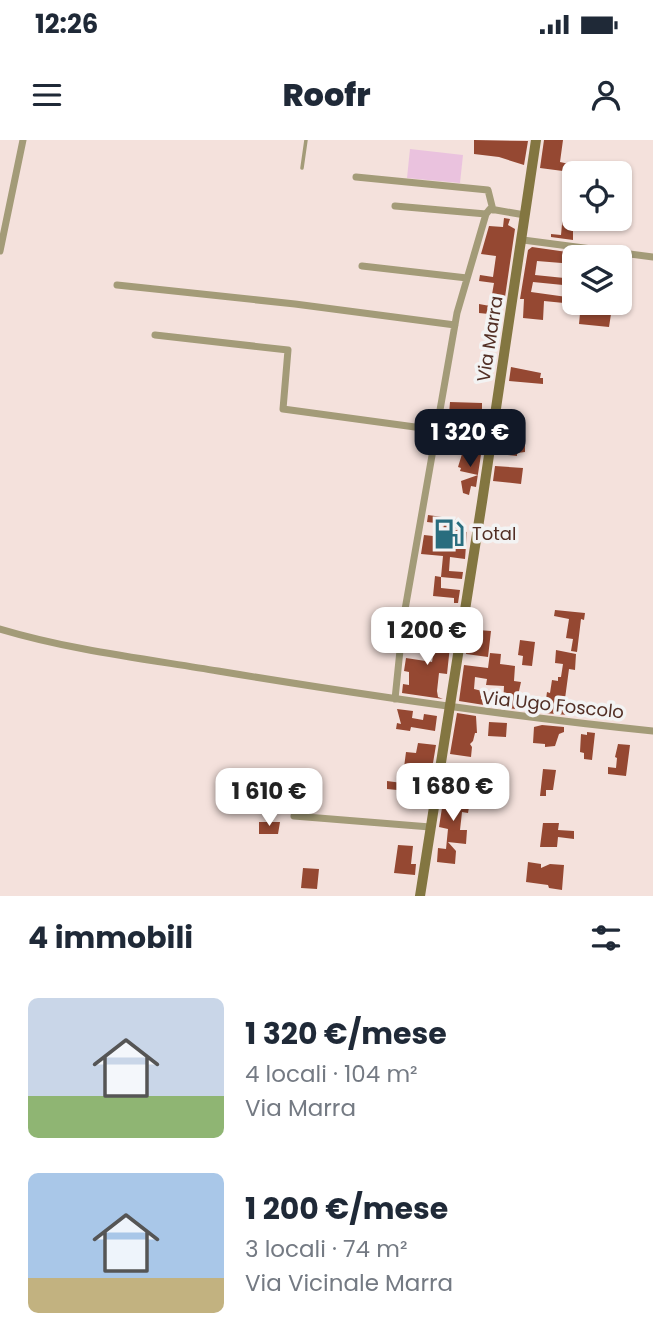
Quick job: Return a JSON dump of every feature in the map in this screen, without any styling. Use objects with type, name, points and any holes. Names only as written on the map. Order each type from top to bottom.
[{"type":"main road","name":"Via Marra","points":[[420,896],[523,240],[536,140]]},
{"type":"street","points":[[0,251],[23,140]]},
{"type":"street","points":[[356,177],[488,190],[490,212],[467,278],[455,325],[403,621],[395,699]]},
{"type":"street","points":[[395,206],[525,215]]},
{"type":"street","points":[[523,240],[653,257]]},
{"type":"street","points":[[362,266],[467,278]]},
{"type":"street","points":[[117,285],[455,325]]},
{"type":"street","points":[[155,335],[288,350],[283,409],[437,430]]},
{"type":"street","name":"Via Ugo Foscolo","points":[[0,629],[126,655],[450,708],[653,732]]},
{"type":"street","points":[[294,816],[430,827]]},
{"type":"lane","points":[[302,168],[306,140]]},
{"type":"shaded area","points":[[410,149],[463,155],[460,183],[407,178]]},
{"type":"building","points":[[474,140],[528,141],[524,165],[499,157],[474,154]]},
{"type":"building","points":[[544,140],[563,140],[560,162],[562,171],[540,168]]},
{"type":"building","points":[[504,218],[510,219],[508,225],[515,229],[505,297],[501,296],[499,315],[479,313],[479,304],[490,306],[494,283],[479,281],[480,275],[493,277],[496,256],[481,254],[489,226],[503,227]]},
{"type":"building","points":[[562,224],[562,231],[573,231],[573,240],[551,237],[551,234],[561,235]]},
{"type":"building","points":[[532,247],[562,251],[562,263],[537,261],[535,275],[562,278],[562,285],[533,282],[531,292],[562,296],[562,303],[544,301],[543,320],[523,318],[524,299],[520,299],[528,250]]},
{"type":"building","points":[[580,315],[611,315],[609,327],[579,324]]},
{"type":"building","points":[[511,367],[541,373],[543,384],[509,381]]},
{"type":"building","points":[[450,402],[482,403],[482,416],[449,414]]},
{"type":"building","points":[[499,441],[525,444],[525,452],[517,453],[517,456],[499,454]]},
{"type":"building","points":[[474,447],[482,448],[478,475],[460,471],[461,468],[458,467],[462,454],[472,455]]},
{"type":"building","points":[[495,466],[523,468],[521,484],[493,481]]},
{"type":"building","points":[[478,475],[476,487],[471,486],[469,495],[463,493],[461,481]]},
{"type":"building","points":[[428,515],[456,519],[455,530],[467,532],[465,559],[450,557],[449,571],[463,572],[462,579],[441,577],[443,556],[421,554],[424,535],[442,537],[444,524],[427,522]]},
{"type":"building","points":[[435,576],[441,577],[441,588],[460,590],[458,603],[454,603],[454,598],[433,596]]},
{"type":"building","points":[[555,610],[585,613],[584,620],[581,619],[577,652],[571,651],[573,639],[566,638],[569,619],[554,616]]},
{"type":"building","points":[[478,630],[491,631],[488,657],[466,654],[467,646],[472,646]]},
{"type":"building","points":[[418,633],[452,641],[447,674],[439,673],[437,691],[438,697],[443,699],[402,693],[403,684],[409,685],[409,672],[404,671],[406,658],[432,662],[434,650],[406,647],[407,640],[416,641]]},
{"type":"building","points":[[520,640],[535,642],[532,666],[522,665],[523,656],[518,655]]},
{"type":"building","points":[[556,650],[576,654],[575,670],[569,669],[564,706],[569,706],[568,715],[544,713],[552,680],[558,681],[558,677],[561,677],[563,664],[555,663]]},
{"type":"building","points":[[490,653],[501,654],[500,664],[515,666],[514,681],[521,682],[515,709],[500,707],[503,705],[504,686],[486,685],[487,679],[475,677],[474,689],[482,691],[481,699],[485,700],[484,705],[459,701],[464,665],[488,668]]},
{"type":"building","points":[[397,709],[413,711],[412,718],[423,720],[424,714],[437,716],[435,731],[411,727],[410,731],[396,729],[397,723],[401,724]]},
{"type":"building","points":[[457,713],[476,716],[477,733],[470,744],[471,757],[450,754]]},
{"type":"building","points":[[489,722],[507,723],[506,737],[488,736]]},
{"type":"building","points":[[534,727],[564,727],[564,732],[559,734],[555,746],[545,747],[545,744],[533,743]]},
{"type":"building","points":[[587,732],[595,733],[592,760],[584,759],[584,753],[580,752],[581,734],[587,735]]},
{"type":"building","points":[[418,743],[436,745],[428,793],[387,789],[387,781],[402,783],[406,752],[416,753]]},
{"type":"building","points":[[618,744],[630,745],[626,776],[608,774],[608,767],[616,768]]},
{"type":"building","points":[[543,769],[556,770],[553,790],[546,790],[546,796],[540,796]]},
{"type":"building","points":[[445,789],[471,795],[468,813],[462,812],[460,830],[467,830],[466,844],[448,842],[456,851],[455,864],[437,862],[438,848],[446,849],[448,829],[439,827]]},
{"type":"building","points":[[259,822],[280,822],[278,834],[259,834]]},
{"type":"building","points":[[543,823],[559,823],[558,830],[574,831],[574,839],[558,837],[557,847],[540,847]]},
{"type":"building","points":[[398,845],[413,846],[411,864],[416,864],[415,875],[394,873]]},
{"type":"building","points":[[528,862],[541,864],[541,868],[550,864],[564,865],[562,890],[526,882]]},
{"type":"building","points":[[303,868],[319,869],[317,889],[301,888]]},
{"type":"place","name":"Total","points":[[449,534]]}]
